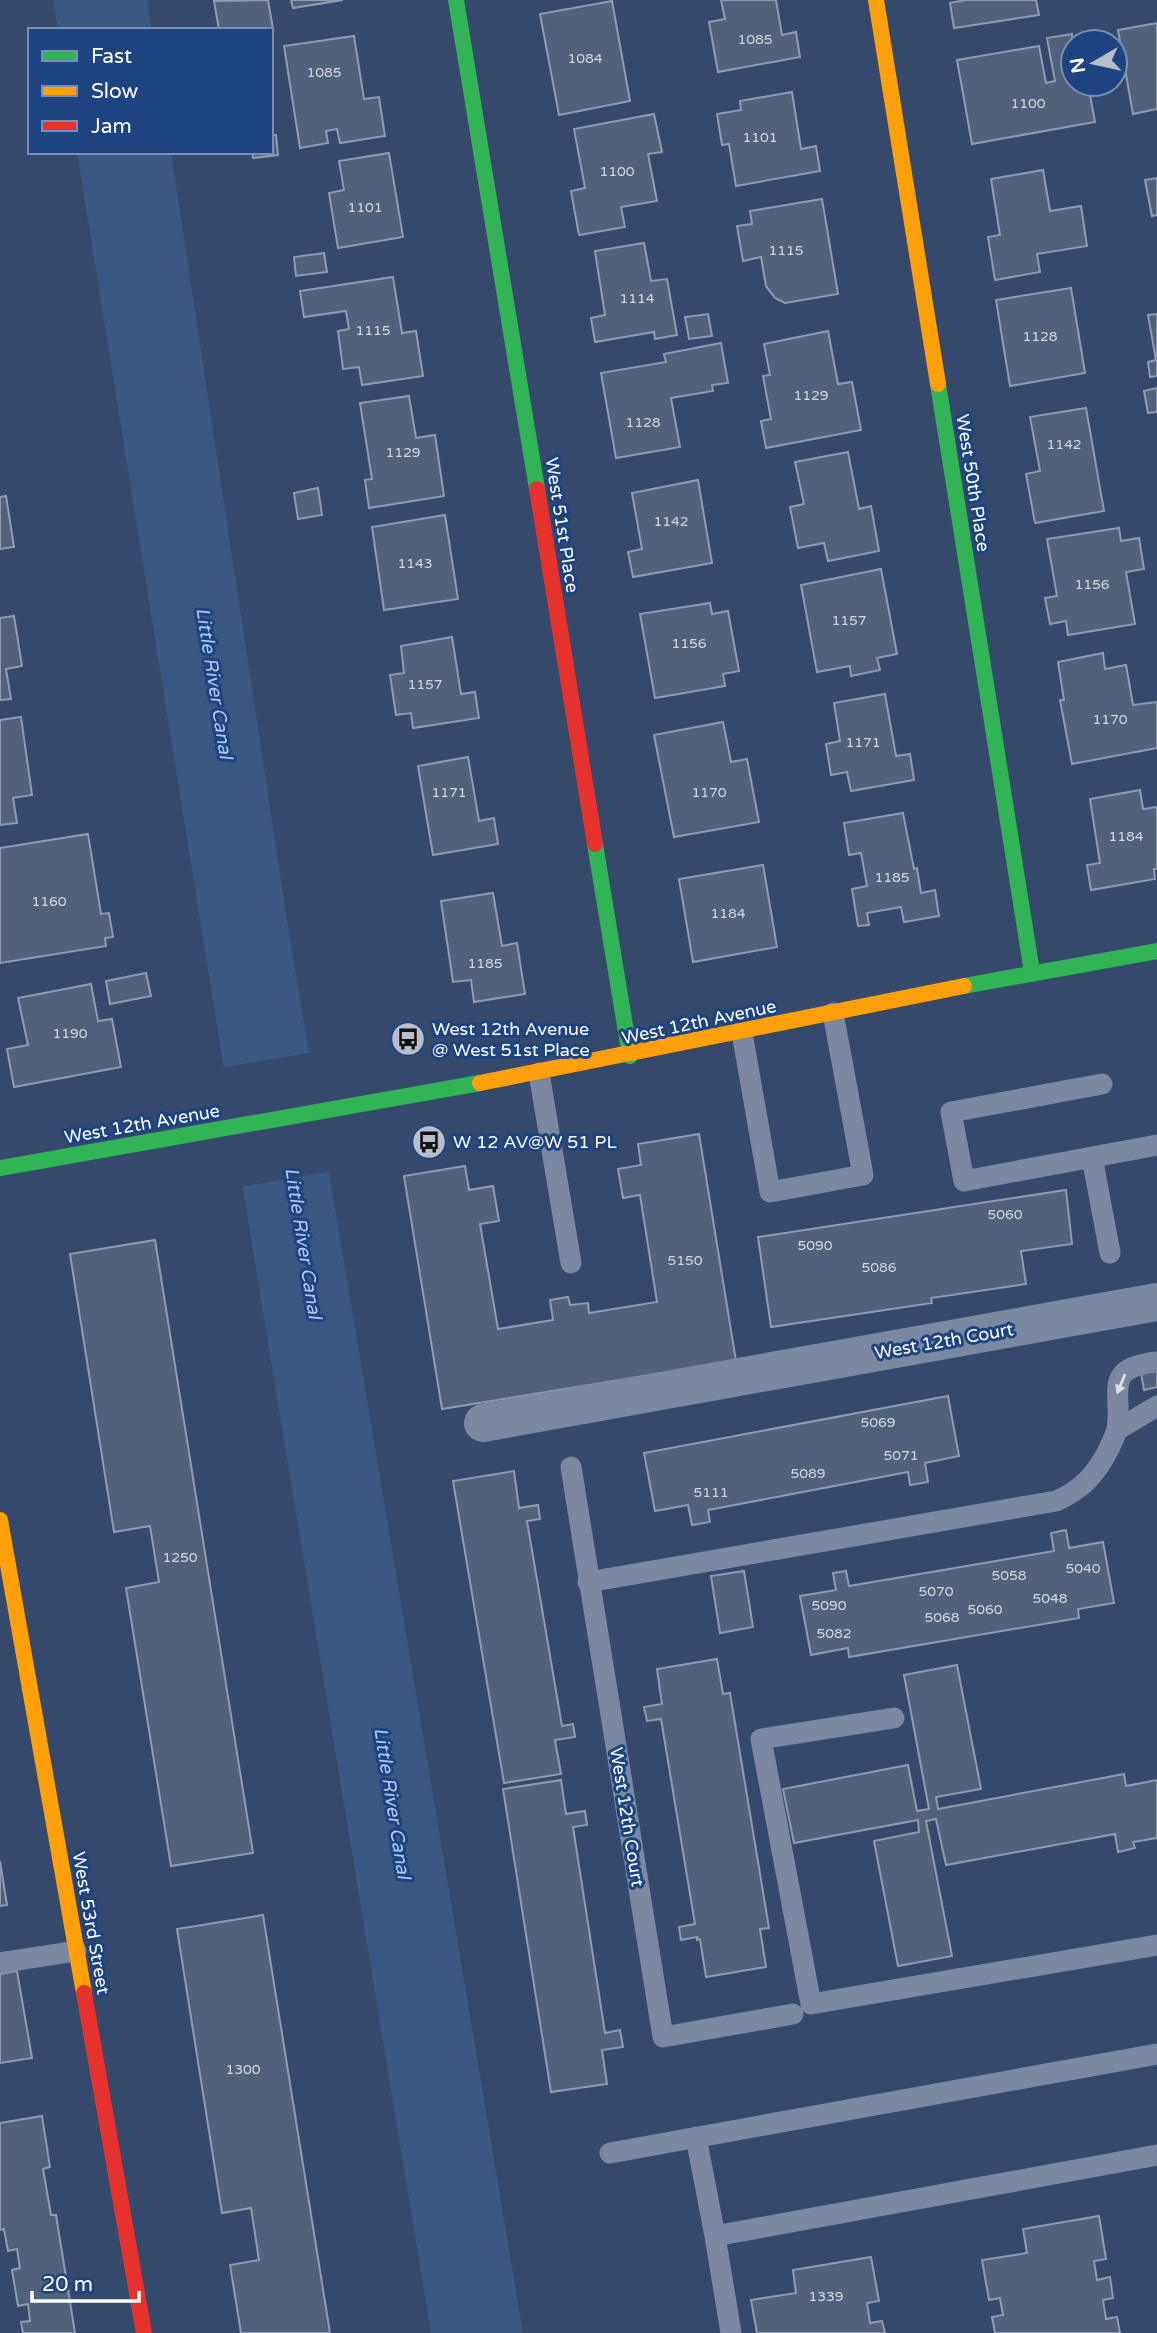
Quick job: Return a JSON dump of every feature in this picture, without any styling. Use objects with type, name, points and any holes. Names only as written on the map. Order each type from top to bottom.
[{"type":"street","name":"West 51st Place","points":[[456,0],[630,1056]]},
{"type":"street","name":"West 50th Place","points":[[876,0],[1032,972]]},
{"type":"street","name":"West 12th Avenue","points":[[0,1168],[344,1109],[630,1056],[1032,972],[1157,951]]},
{"type":"street","name":"West 12th Court","points":[[483,1423],[1157,1302]]},
{"type":"street","name":"West 53rd Street","points":[[0,1520],[144,2333]]},
{"type":"lane","points":[[742,1033],[770,1192],[863,1175],[833,1013]]},
{"type":"lane","points":[[539,1073],[571,1263]]},
{"type":"lane","points":[[1102,1084],[951,1112],[964,1181],[1157,1145]]},
{"type":"lane","points":[[1092,1157],[1110,1253]]},
{"type":"lane","points":[[588,1582],[1056,1501],[1073,1494],[1091,1479],[1117,1430],[1116,1391],[1120,1379],[1129,1369],[1140,1364],[1157,1362]]},
{"type":"lane","points":[[1117,1430],[1157,1406]]},
{"type":"lane","name":"West 12th Court","points":[[571,1467],[663,2037],[793,2014]]},
{"type":"lane","points":[[894,1718],[761,1739],[811,2004],[1157,1945]]},
{"type":"lane","points":[[0,1963],[76,1951]]},
{"type":"lane","points":[[610,2153],[1157,2054]]},
{"type":"lane","points":[[696,2137],[731,2333]]},
{"type":"lane","points":[[715,2236],[1157,2155]]},
{"type":"water","points":[[53,0],[147,0],[152,28],[58,28]]},
{"type":"water","name":"Little River Canal","points":[[77,154],[171,154],[289,933],[523,2333],[431,2333],[258,1282]]},
{"type":"pier","points":[[313,1052],[333,1171],[239,1187],[220,1068]]},
{"type":"building","points":[[268,0],[273,28],[219,28],[214,1]]},
{"type":"building","points":[[291,0],[343,0],[293,8]]},
{"type":"building","points":[[721,0],[776,0],[782,35],[796,32],[800,57],[718,72],[709,22],[725,19]]},
{"type":"building","points":[[965,0],[1036,0],[1039,15],[954,28],[950,3]]},
{"type":"building","points":[[612,1],[630,101],[559,115],[540,14]]},
{"type":"building","points":[[1157,23],[1157,109],[1133,114],[1129,92],[1129,28]]},
{"type":"building","points":[[354,36],[364,99],[379,97],[385,136],[340,143],[337,129],[326,131],[328,143],[300,148],[284,46]]},
{"type":"building","points":[[1059,36],[1059,98],[1091,98],[1095,122],[972,144],[957,60],[1039,46],[1046,83],[1055,81],[1047,38]]},
{"type":"building","points":[[792,92],[801,149],[816,146],[820,171],[736,186],[729,144],[722,145],[717,114],[741,110],[740,101]]},
{"type":"building","points":[[654,114],[662,152],[648,154],[657,201],[621,207],[625,227],[579,235],[571,191],[585,188],[574,129]]},
{"type":"building","points":[[273,135],[276,135],[278,155],[253,158],[252,154],[273,154]]},
{"type":"building","points":[[389,153],[403,237],[338,248],[329,193],[344,190],[339,161]]},
{"type":"building","points":[[1043,170],[1050,211],[1081,206],[1087,246],[1037,254],[1040,272],[995,280],[988,237],[1000,235],[991,179]]},
{"type":"building","points":[[1157,178],[1157,215],[1152,216],[1145,180]]},
{"type":"building","points":[[822,199],[838,294],[785,303],[775,298],[766,286],[761,257],[743,261],[737,226],[752,224],[750,211]]},
{"type":"building","points":[[644,243],[651,281],[667,279],[677,335],[655,339],[654,332],[595,342],[591,318],[605,315],[595,251]]},
{"type":"building","points":[[324,253],[327,272],[296,276],[294,257]]},
{"type":"building","points":[[393,277],[402,333],[416,331],[423,376],[362,385],[359,367],[343,369],[338,331],[349,329],[346,311],[304,317],[300,291]]},
{"type":"building","points":[[1071,288],[1085,373],[1010,386],[996,300]]},
{"type":"building","points":[[708,314],[712,336],[689,339],[685,317]]},
{"type":"building","points":[[1157,314],[1157,376],[1150,377],[1148,362],[1156,360],[1148,315]]},
{"type":"building","points":[[828,331],[838,384],[852,382],[861,430],[766,448],[761,421],[771,419],[763,376],[770,375],[764,344]]},
{"type":"building","points":[[721,343],[728,383],[712,385],[713,391],[671,398],[680,447],[616,458],[601,373],[666,362],[664,354]]},
{"type":"building","points":[[1157,388],[1157,412],[1148,413],[1144,391]]},
{"type":"building","points":[[409,396],[416,438],[435,435],[444,496],[369,508],[365,480],[372,479],[360,403]]},
{"type":"building","points":[[1086,408],[1104,511],[1035,523],[1026,474],[1040,471],[1030,417]]},
{"type":"building","points":[[848,452],[859,509],[871,506],[879,551],[828,561],[824,543],[798,548],[790,507],[804,504],[795,462]]},
{"type":"building","points":[[698,480],[712,563],[633,577],[628,552],[642,549],[632,493]]},
{"type":"building","points":[[318,488],[322,515],[298,519],[294,493]]},
{"type":"building","points":[[6,496],[14,547],[0,549],[0,497]]},
{"type":"building","points":[[445,515],[458,599],[384,610],[372,527]]},
{"type":"building","points":[[1119,528],[1121,541],[1139,538],[1144,569],[1126,572],[1135,624],[1068,635],[1066,621],[1050,624],[1045,598],[1057,596],[1047,539]]},
{"type":"building","points":[[881,569],[897,654],[877,658],[880,670],[851,676],[850,666],[817,672],[801,585]]},
{"type":"building","points":[[710,603],[712,614],[728,611],[739,671],[723,674],[725,686],[655,698],[640,614]]},
{"type":"building","points":[[14,616],[22,666],[6,669],[11,699],[0,700],[0,618]]},
{"type":"building","points":[[452,637],[461,694],[475,692],[479,718],[413,728],[411,713],[396,715],[390,675],[404,673],[401,646]]},
{"type":"building","points":[[1103,653],[1105,669],[1126,665],[1133,705],[1157,702],[1157,748],[1072,764],[1060,700],[1064,700],[1058,662]]},
{"type":"building","points":[[885,694],[896,756],[910,754],[914,780],[851,791],[847,772],[831,775],[826,744],[840,741],[834,703]]},
{"type":"building","points":[[21,717],[32,795],[13,798],[17,823],[0,825],[0,720]]},
{"type":"building","points":[[723,722],[731,762],[747,759],[759,822],[674,837],[654,735]]},
{"type":"building","points":[[468,757],[479,821],[494,818],[498,844],[433,855],[418,766]]},
{"type":"building","points":[[1140,790],[1143,809],[1157,807],[1155,879],[1091,890],[1087,865],[1100,863],[1090,799]]},
{"type":"building","points":[[903,813],[921,893],[935,890],[939,916],[904,922],[901,907],[867,913],[869,925],[858,926],[852,889],[867,886],[861,853],[849,855],[844,823]]},
{"type":"building","points":[[88,834],[101,914],[109,913],[113,937],[105,938],[106,946],[0,963],[0,848]]},
{"type":"building","points":[[763,865],[777,947],[693,962],[679,879]]},
{"type":"building","points":[[493,893],[502,946],[517,943],[525,994],[474,1002],[471,980],[453,982],[441,901]]},
{"type":"building","points":[[146,973],[151,996],[110,1004],[106,981]]},
{"type":"building","points":[[91,984],[98,1021],[112,1019],[121,1067],[14,1087],[7,1049],[28,1045],[18,998]]},
{"type":"building","points":[[699,1134],[736,1361],[442,1409],[404,1176],[465,1166],[469,1190],[493,1186],[499,1221],[480,1224],[498,1329],[553,1320],[550,1300],[568,1297],[570,1305],[588,1303],[589,1313],[657,1302],[640,1195],[623,1198],[618,1169],[641,1165],[638,1144]]},
{"type":"building","points":[[1066,1190],[1072,1244],[1021,1251],[1026,1284],[931,1298],[932,1303],[771,1327],[758,1237]]},
{"type":"building","points":[[155,1240],[253,1853],[171,1866],[126,1588],[159,1582],[150,1526],[114,1532],[70,1254]]},
{"type":"building","points":[[1157,1370],[1157,1387],[1144,1390],[1141,1373]]},
{"type":"building","points":[[948,1396],[959,1456],[925,1463],[928,1482],[910,1485],[908,1472],[708,1510],[710,1522],[692,1525],[688,1505],[655,1511],[644,1453]]},
{"type":"building","points":[[514,1471],[519,1508],[538,1505],[540,1519],[527,1521],[562,1726],[573,1724],[575,1737],[555,1740],[561,1774],[504,1783],[453,1481]]},
{"type":"building","points":[[1066,1530],[1069,1548],[1103,1542],[1114,1603],[1078,1609],[1079,1618],[849,1657],[848,1648],[811,1655],[800,1596],[836,1590],[833,1573],[846,1571],[849,1586],[1054,1551],[1051,1533]]},
{"type":"building","points":[[744,1571],[753,1627],[720,1633],[711,1576]]},
{"type":"building","points":[[717,1659],[723,1694],[730,1693],[769,1928],[760,1929],[766,1967],[706,1977],[700,1939],[697,1940],[697,1937],[681,1940],[679,1927],[695,1924],[661,1719],[647,1721],[644,1707],[662,1704],[657,1669]]},
{"type":"building","points":[[957,1665],[981,1789],[936,1797],[938,1809],[1124,1774],[1126,1786],[1157,1780],[1157,1838],[1133,1842],[1135,1848],[1118,1852],[1115,1834],[946,1865],[936,1819],[926,1821],[952,1956],[898,1966],[874,1841],[919,1832],[918,1820],[794,1843],[783,1789],[908,1765],[917,1811],[929,1809],[904,1675]]},
{"type":"building","points":[[561,1780],[566,1814],[585,1811],[587,1825],[573,1827],[605,2033],[620,2030],[623,2047],[602,2050],[607,2084],[551,2092],[503,1789]]},
{"type":"building","points":[[0,1861],[7,1905],[0,1906]]},
{"type":"building","points":[[263,1915],[330,2333],[241,2333],[230,2265],[259,2260],[251,2208],[222,2213],[177,1929]]},
{"type":"building","points":[[17,1971],[32,2058],[0,2063],[0,1974]]},
{"type":"building","points":[[42,2116],[50,2167],[43,2169],[51,2215],[56,2215],[75,2333],[23,2333],[21,2322],[30,2321],[28,2304],[18,2306],[12,2270],[20,2268],[17,2249],[8,2251],[4,2229],[0,2230],[0,2123]]},
{"type":"building","points":[[1099,2216],[1106,2259],[1094,2261],[1097,2280],[1110,2277],[1113,2298],[1103,2300],[1106,2319],[1117,2317],[1120,2333],[995,2333],[992,2317],[1003,2315],[1000,2298],[989,2300],[982,2260],[1027,2253],[1023,2229]]},
{"type":"building","points":[[871,2257],[879,2301],[867,2303],[870,2323],[882,2321],[885,2333],[757,2333],[751,2300],[796,2293],[793,2270]]},
{"type":"traffic: fast","points":[[456,0],[537,489]]},
{"type":"traffic: fast","points":[[938,384],[1032,972]]},
{"type":"traffic: fast","points":[[595,844],[630,1056]]},
{"type":"traffic: fast","points":[[964,986],[1157,951]]},
{"type":"traffic: fast","points":[[0,1168],[480,1083]]},
{"type":"traffic: slow","points":[[876,0],[938,384]]},
{"type":"traffic: slow","points":[[480,1083],[964,986]]},
{"type":"traffic: slow","points":[[0,1520],[84,1993]]},
{"type":"traffic: jam","points":[[537,489],[595,844]]},
{"type":"traffic: jam","points":[[84,1993],[144,2333]]},
{"type":"place","name":"West 12th Avenue @ West 51st Place","points":[[408,1039]]},
{"type":"place","name":"W 12 AV@W 51 PL","points":[[429,1142]]}]
